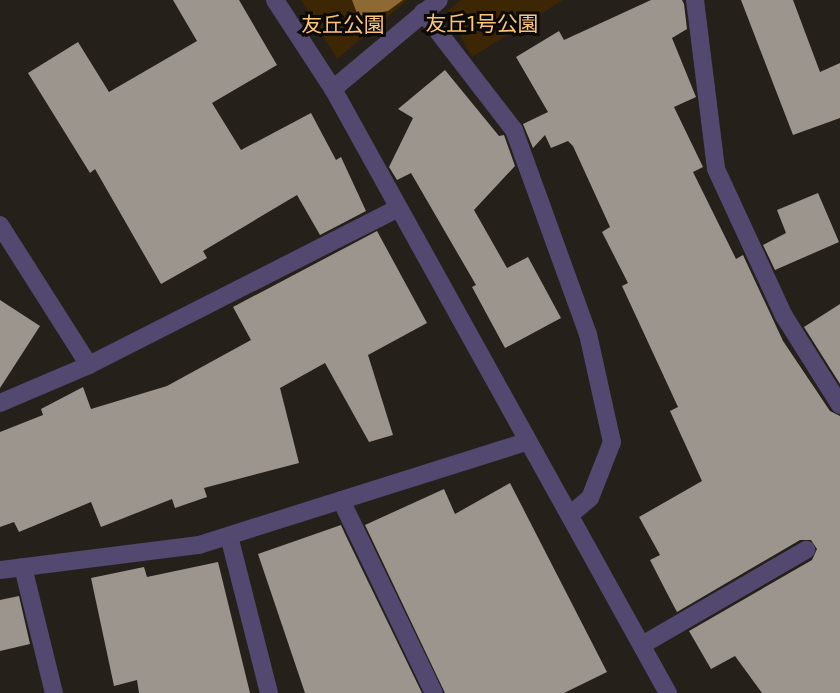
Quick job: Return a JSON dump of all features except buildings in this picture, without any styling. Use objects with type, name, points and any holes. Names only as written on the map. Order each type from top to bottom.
[{"type":"street","points":[[275,0],[333,89],[396,209],[528,441],[572,513],[668,693]]},
{"type":"street","points":[[333,89],[439,0]]},
{"type":"street","points":[[694,0],[716,169],[784,316],[840,405]]},
{"type":"street","points":[[423,12],[514,130],[588,334],[612,442],[590,498],[572,513]]},
{"type":"street","points":[[0,404],[89,365],[396,209]]},
{"type":"street","points":[[0,225],[89,365]]},
{"type":"street","points":[[0,570],[199,545],[528,441]]},
{"type":"street","points":[[341,500],[434,693]]},
{"type":"street","points":[[229,536],[268,693]]},
{"type":"street","points":[[642,645],[806,550]]},
{"type":"street","points":[[23,567],[54,693]]},
{"type":"green space","name":"友丘公園","points":[[301,0],[408,0],[337,59]]},
{"type":"green space","name":"友丘1号公園","points":[[461,0],[563,0],[472,57],[447,11]]},
{"type":"shaded area","points":[[352,0],[403,0],[388,11],[358,16]]}]
